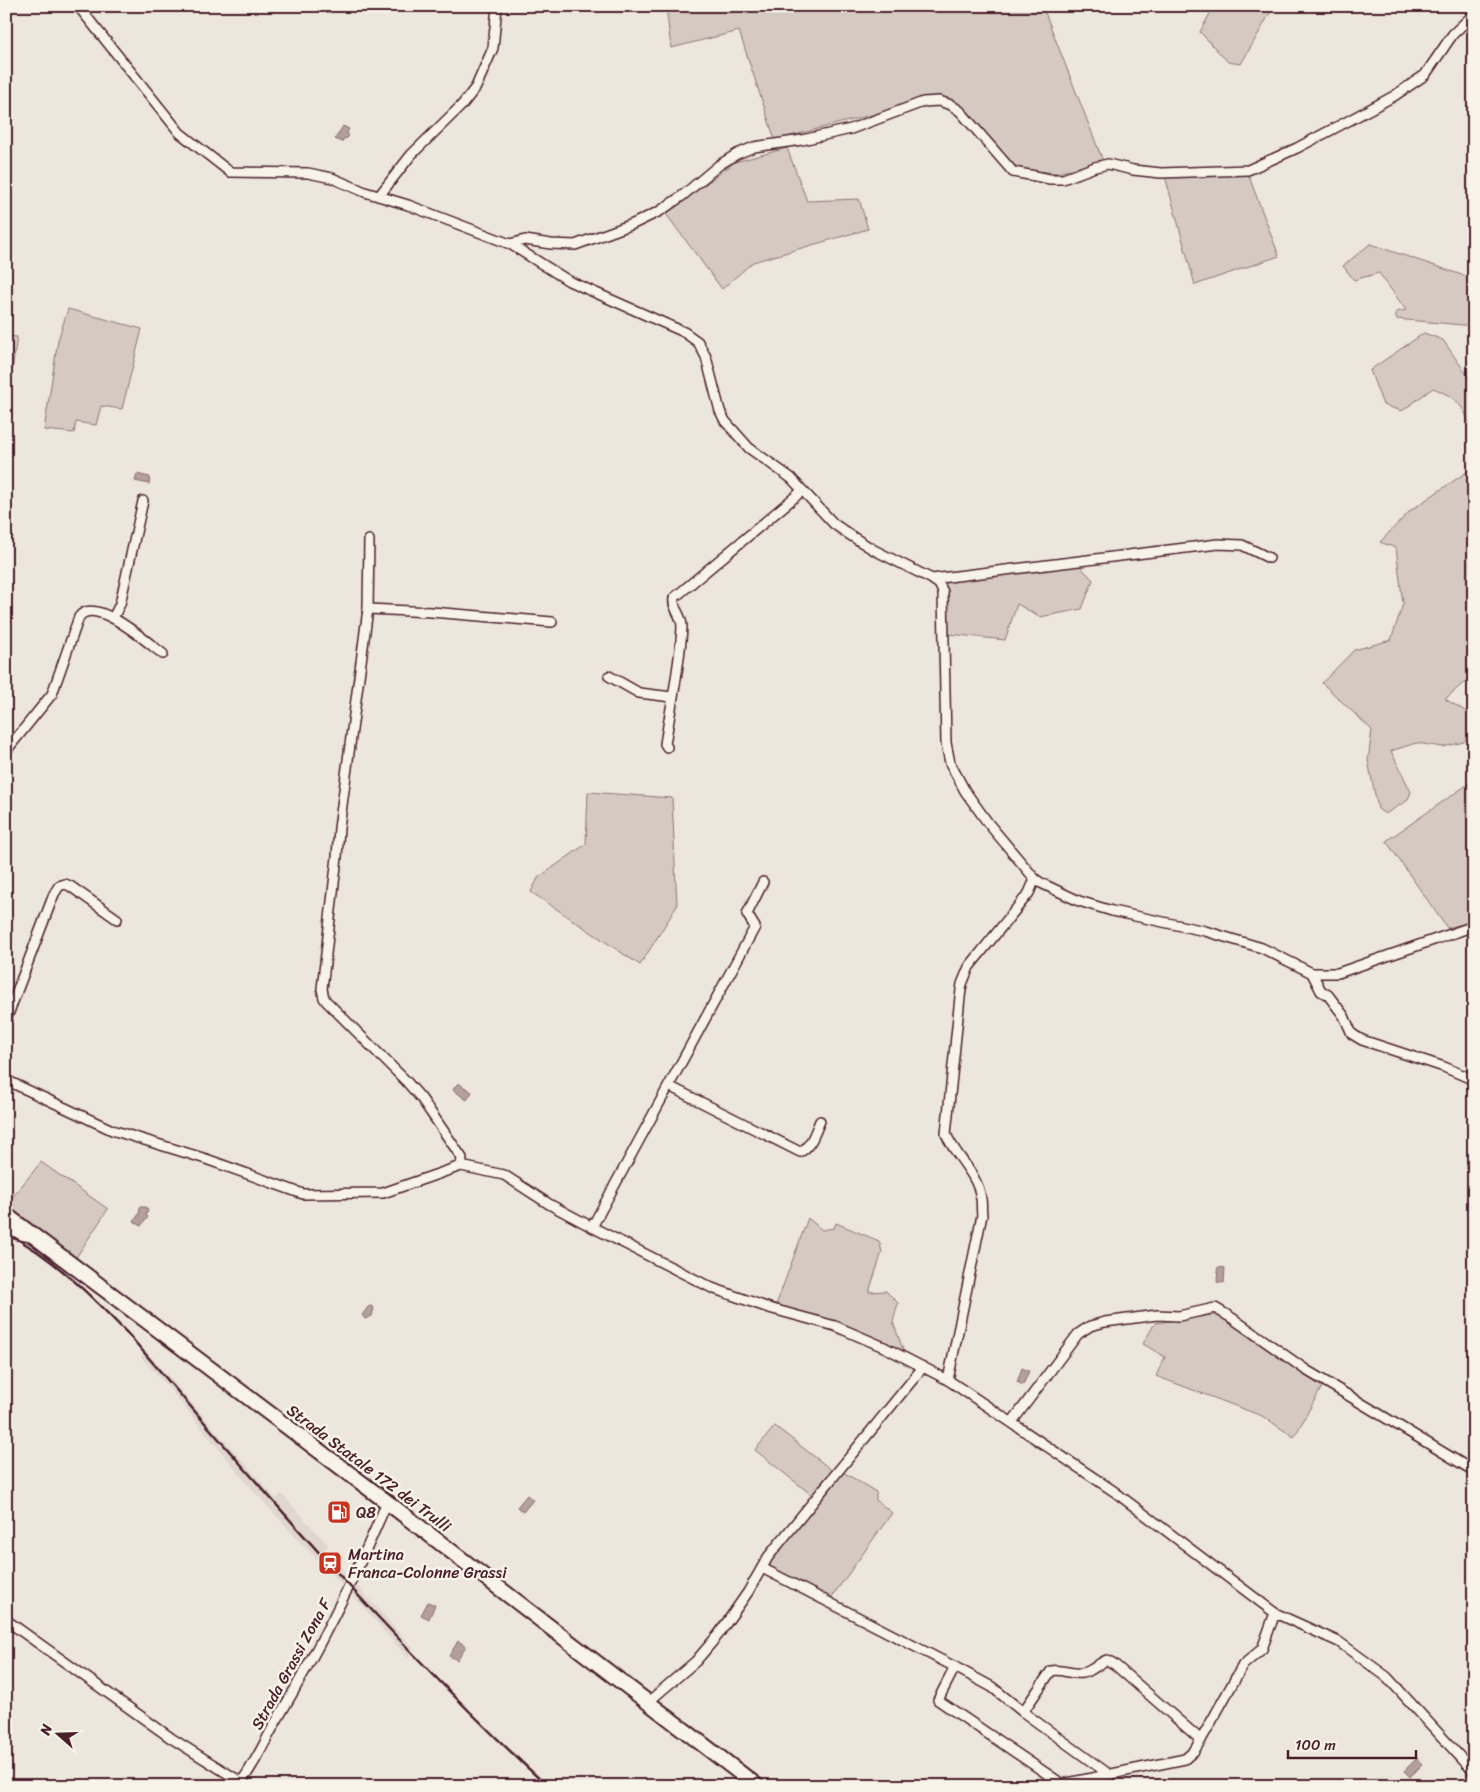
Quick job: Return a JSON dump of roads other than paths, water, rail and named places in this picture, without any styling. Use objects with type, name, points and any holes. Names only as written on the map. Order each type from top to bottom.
[{"type":"main road","name":"Strada Statale 172 dei Trulli","points":[[6,1215],[387,1502],[757,1786]]},
{"type":"street","points":[[78,6],[180,133],[230,172],[308,173],[332,178],[346,186],[408,204],[510,244],[569,281],[684,332],[698,342],[706,357],[720,411],[725,422],[749,448],[791,478],[834,524],[874,550],[932,578],[940,584],[943,592],[946,743],[950,763],[965,791],[988,823],[1035,879],[1079,901],[1112,911],[1205,931],[1262,948],[1312,973],[1338,973],[1474,926]]},
{"type":"street","points":[[379,196],[411,155],[462,105],[476,87],[493,48],[497,6]]},
{"type":"street","points":[[510,244],[525,240],[575,245],[633,224],[660,211],[720,165],[737,154],[754,147],[802,140],[851,129],[923,102],[939,101],[951,105],[960,111],[1013,172],[1050,179],[1063,179],[1108,164],[1161,173],[1248,170],[1297,148],[1350,120],[1394,96],[1425,75],[1453,34],[1474,14]]},
{"type":"street","points":[[667,747],[665,744],[682,623],[681,616],[673,605],[674,598],[802,491]]},
{"type":"street","points":[[113,618],[120,604],[143,501]]},
{"type":"street","points":[[369,540],[368,609],[339,828],[322,989],[326,1002],[421,1098],[462,1158],[461,1166]]},
{"type":"street","points":[[932,578],[1218,544],[1242,545],[1269,558]]},
{"type":"street","points":[[368,609],[552,622]]},
{"type":"street","points":[[6,751],[52,694],[81,613],[85,611],[94,612],[113,618],[163,654]]},
{"type":"street","points":[[609,676],[639,693],[672,697]]},
{"type":"street","points":[[948,1380],[982,1215],[981,1198],[975,1182],[951,1146],[946,1134],[962,984],[969,967],[1030,893],[1035,879]]},
{"type":"street","points":[[592,1227],[755,928],[747,914],[763,882]]},
{"type":"street","points":[[6,1020],[54,894],[60,886],[65,884],[70,886],[117,919]]},
{"type":"street","points":[[1312,973],[1321,991],[1328,995],[1344,1016],[1352,1034],[1362,1040],[1444,1067],[1474,1080]]},
{"type":"street","points":[[6,1080],[112,1130],[206,1158],[303,1194],[383,1193],[461,1166],[504,1175],[549,1204],[712,1288],[769,1308],[835,1326],[884,1347],[948,1380],[1115,1492],[1275,1613],[1340,1642],[1387,1677],[1474,1772]]},
{"type":"street","points":[[669,1086],[800,1152],[805,1150],[809,1144],[820,1121]]},
{"type":"street","points":[[6,1227],[16,1234],[36,1238]]},
{"type":"street","points":[[1012,1422],[1078,1334],[1090,1326],[1105,1322],[1156,1316],[1178,1316],[1214,1308],[1232,1318],[1306,1370],[1474,1471]]},
{"type":"street","points":[[647,1703],[696,1661],[718,1635],[748,1592],[768,1557],[923,1367]]},
{"type":"street","name":"Strada Grassi Zona F","points":[[6,1620],[171,1738],[240,1784],[310,1664],[333,1620],[387,1502]]},
{"type":"street","points":[[762,1568],[992,1687],[1023,1712],[1110,1775]]},
{"type":"street","points":[[955,1667],[938,1700],[1060,1785],[1185,1759],[1194,1751],[1201,1740],[1243,1666],[1262,1649],[1275,1613]]},
{"type":"street","points":[[1023,1712],[1051,1671],[1081,1674],[1090,1671],[1107,1660],[1201,1740]]},
{"type":"railway","points":[[6,1233],[40,1254],[72,1279],[129,1335],[280,1509],[384,1623],[437,1679],[547,1786]]},
{"type":"place","name":"Q8","points":[[339,1512]]},
{"type":"place","name":"Martina Franca-Colonne Grassi","points":[[330,1563]]}]
